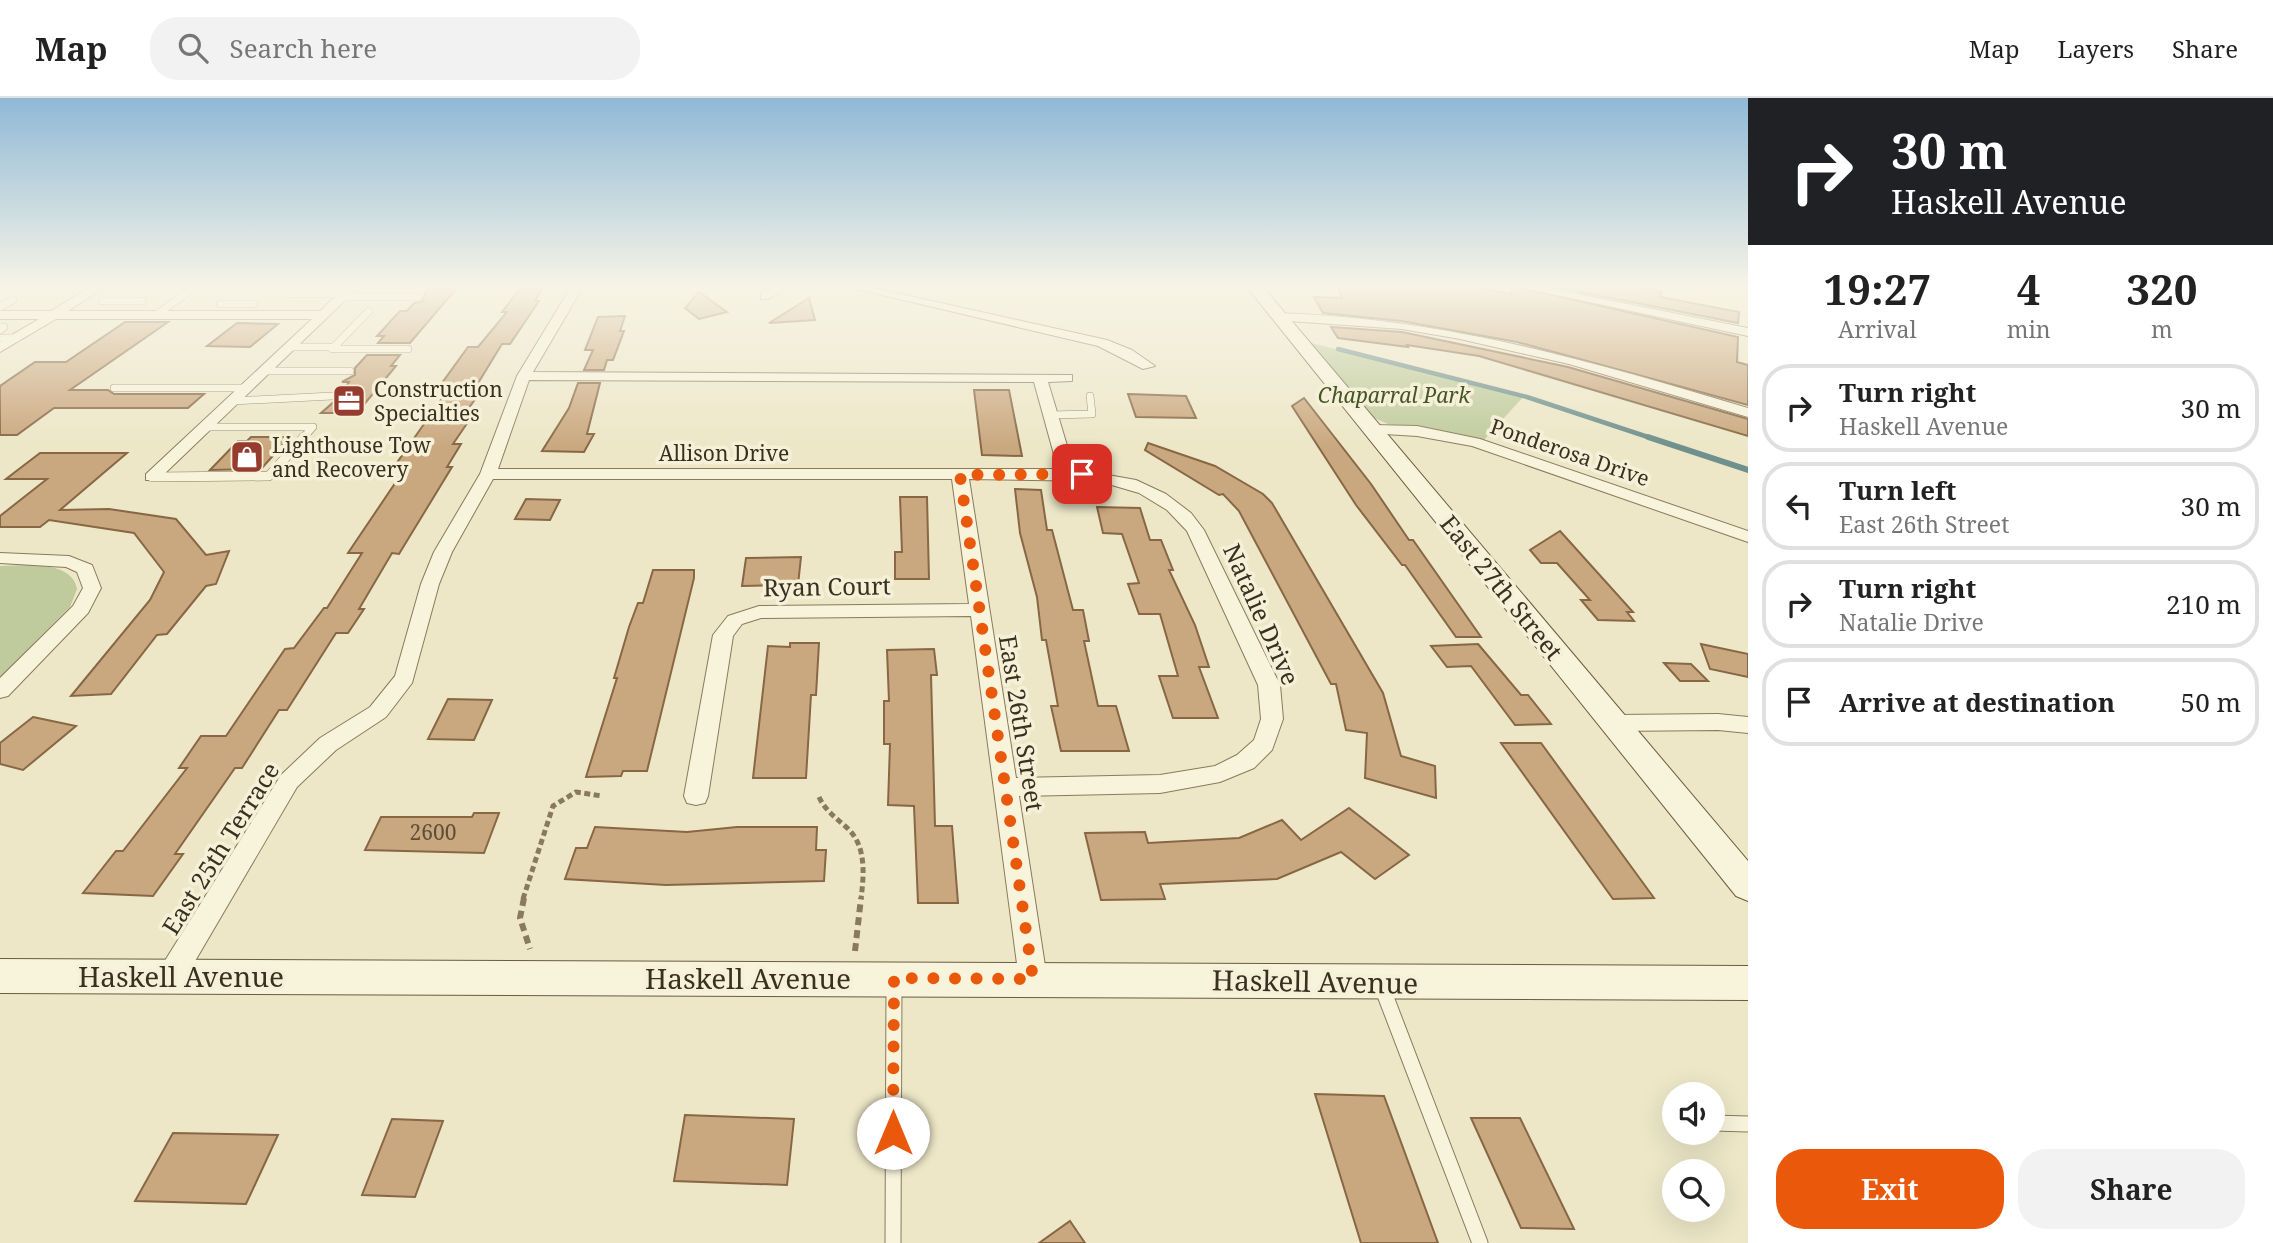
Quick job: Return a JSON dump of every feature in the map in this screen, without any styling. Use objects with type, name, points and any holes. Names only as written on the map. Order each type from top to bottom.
[{"type":"street","points":[[152,477],[297,340]]},
{"type":"street","name":"East 25th Terrace","points":[[171,976],[289,781],[306,761],[378,712],[405,678],[430,584],[443,552],[488,474],[524,376],[545,340]]},
{"type":"street","points":[[1091,340],[1127,353],[1148,366]]},
{"type":"street","name":"East 27th Street","points":[[1298,340],[1748,887]]},
{"type":"street","points":[[1494,340],[1748,413]]},
{"type":"street","points":[[524,376],[1067,378]]},
{"type":"street","points":[[1040,378],[1067,474]]},
{"type":"street","name":"Ponderosa Drive","points":[[1373,430],[1446,435],[1494,447],[1748,537]]},
{"type":"street","name":"Allison Drive","points":[[488,474],[960,475]]},
{"type":"street","name":"Natalie Drive","points":[[960,475],[1067,474],[1126,482],[1164,499],[1187,519],[1269,685],[1274,702],[1268,735],[1250,757],[1223,773],[1200,781],[1172,785],[1006,787]]},
{"type":"street","name":"East 26th Street","points":[[960,475],[1033,979]]},
{"type":"street","points":[[0,558],[69,562],[85,569],[92,588],[81,609],[0,691]]},
{"type":"street","name":"Ryan Court","points":[[696,796],[723,635],[735,620],[759,612],[979,610]]},
{"type":"street","points":[[1614,723],[1718,722],[1748,725]]},
{"type":"street","name":"Haskell Avenue","points":[[0,976],[1748,983]]},
{"type":"lane","points":[[333,347],[340,340]]},
{"type":"lane","points":[[290,347],[408,348]]},
{"type":"lane","points":[[265,371],[350,371]]},
{"type":"lane","points":[[114,388],[247,387]]},
{"type":"lane","points":[[233,401],[332,396]]},
{"type":"lane","points":[[1050,415],[1092,414],[1094,410],[1090,396]]},
{"type":"lane","points":[[152,477],[192,473],[203,477],[269,476],[313,427],[206,427]]},
{"type":"lane","points":[[893,1243],[894,978]]},
{"type":"lane","points":[[1380,982],[1480,1243]]},
{"type":"lane","points":[[1725,1123],[1748,1124]]},
{"type":"path","points":[[530,949],[520,918],[522,904],[553,806],[558,799],[579,791],[593,791],[603,796]]},
{"type":"path","points":[[819,797],[822,805],[855,834],[861,846],[859,923],[855,951]]},
{"type":"green space","name":"Chaparral Park","points":[[1311,343],[1524,396],[1483,441],[1388,424],[1374,418]]},
{"type":"green space","points":[[33,565],[56,569],[73,579],[77,589],[70,607],[0,678],[0,566]]},
{"type":"building","points":[[98,340],[141,340],[70,390],[108,390],[114,394],[204,394],[188,408],[54,408],[17,435],[0,435],[0,386],[35,362],[66,362]]},
{"type":"building","points":[[214,340],[258,340],[250,347],[207,346]]},
{"type":"building","points":[[380,340],[412,340],[410,343],[378,343]]},
{"type":"building","points":[[483,340],[512,340],[510,344],[502,344],[469,398],[476,398],[461,419],[470,419],[453,444],[461,444],[447,467],[452,467],[399,554],[392,553],[359,609],[364,609],[348,633],[336,633],[287,710],[279,710],[242,768],[235,768],[175,854],[183,854],[153,896],[83,893],[116,851],[123,851],[187,768],[179,768],[201,736],[226,736],[285,649],[294,648],[324,608],[327,608],[362,553],[348,553],[408,464],[396,464],[445,394],[434,394],[468,347],[478,347]]},
{"type":"building","points":[[589,340],[620,340],[613,360],[607,360],[604,370],[584,370],[593,350],[585,350]]},
{"type":"building","points":[[1357,340],[1442,340],[1568,367],[1748,419],[1748,436],[1479,356],[1407,345],[1408,347]]},
{"type":"building","points":[[1508,340],[1738,340],[1737,362],[1748,365],[1748,405]]},
{"type":"building","points":[[367,355],[400,355],[391,366],[396,366],[357,413],[321,413],[337,399],[349,382],[342,382],[355,375],[355,368]]},
{"type":"building","points":[[578,383],[600,383],[587,434],[594,434],[584,452],[542,451],[569,408]]},
{"type":"building","points":[[974,390],[1009,390],[1022,456],[982,455]]},
{"type":"building","points":[[1128,394],[1186,396],[1196,418],[1136,417]]},
{"type":"building","points":[[1304,398],[1371,484],[1409,540],[1413,540],[1481,637],[1456,637],[1405,565],[1402,565],[1356,505],[1292,406]]},
{"type":"building","name":"Lighthouse Tow and Recovery","points":[[251,437],[290,437],[261,469],[210,470],[238,441],[247,441]]},
{"type":"building","points":[[1148,443],[1215,466],[1263,494],[1272,503],[1383,693],[1401,756],[1435,766],[1436,798],[1365,778],[1367,733],[1346,730],[1336,684],[1331,684],[1239,511],[1223,494],[1219,495],[1145,450]]},
{"type":"building","points":[[40,453],[127,453],[60,510],[109,509],[176,519],[206,555],[229,551],[216,584],[206,586],[167,634],[157,635],[111,694],[71,696],[150,600],[164,572],[134,533],[49,520],[40,527],[0,527],[0,516],[47,479],[6,479]]},
{"type":"building","points":[[1015,489],[1041,490],[1047,530],[1052,530],[1073,610],[1083,610],[1089,641],[1084,641],[1098,706],[1116,706],[1129,751],[1061,751],[1051,706],[1058,706],[1046,640],[1042,640],[1037,597],[1020,533]]},
{"type":"building","points":[[900,497],[927,497],[929,579],[895,579],[895,552],[902,552]]},
{"type":"building","points":[[526,499],[560,500],[550,520],[515,519]]},
{"type":"building","points":[[1097,507],[1140,508],[1150,540],[1161,540],[1173,570],[1169,570],[1195,625],[1209,667],[1199,667],[1218,718],[1173,718],[1159,676],[1178,676],[1160,614],[1139,614],[1128,584],[1139,583],[1122,534],[1103,533]]},
{"type":"building","points":[[1560,531],[1633,612],[1627,612],[1634,621],[1598,620],[1581,600],[1590,600],[1557,563],[1541,563],[1530,550]]},
{"type":"building","points":[[801,557],[798,585],[742,586],[746,558]]},
{"type":"building","points":[[653,570],[694,570],[694,578],[647,771],[623,771],[621,776],[586,777],[617,678],[614,678],[629,627],[638,603],[643,603]]},
{"type":"building","points":[[790,643],[819,643],[816,695],[811,695],[806,778],[753,778],[768,646],[790,647]]},
{"type":"building","points":[[1478,644],[1521,695],[1528,695],[1551,724],[1515,725],[1471,666],[1447,667],[1431,646]]},
{"type":"building","points":[[1701,644],[1748,654],[1748,677],[1710,669]]},
{"type":"building","points":[[934,649],[937,675],[931,675],[935,826],[952,826],[958,903],[918,903],[914,806],[888,805],[890,744],[884,744],[884,701],[889,701],[887,650]]},
{"type":"building","points":[[1664,663],[1691,664],[1708,681],[1680,681]]},
{"type":"building","points":[[448,699],[492,700],[474,740],[428,739]]},
{"type":"building","points":[[33,717],[76,726],[23,770],[0,764],[0,743]]},
{"type":"building","points":[[1501,743],[1541,743],[1654,898],[1613,899]]},
{"type":"building","points":[[1349,808],[1409,855],[1375,879],[1341,852],[1277,879],[1160,884],[1165,899],[1101,900],[1085,833],[1145,832],[1148,843],[1239,838],[1282,820],[1301,840]]},
{"type":"building","points":[[474,813],[499,813],[484,853],[365,850],[381,817],[472,817]]},
{"type":"building","points":[[595,827],[687,832],[737,827],[817,827],[816,850],[826,850],[824,881],[666,885],[565,879],[576,848],[587,848]]},
{"type":"building","points":[[1315,1094],[1384,1096],[1438,1243],[1361,1243]]},
{"type":"building","points":[[685,1115],[794,1119],[787,1185],[674,1181]]},
{"type":"building","points":[[1471,1118],[1520,1118],[1574,1229],[1521,1228]]},
{"type":"building","points":[[392,1119],[443,1121],[415,1197],[362,1195]]},
{"type":"building","points":[[173,1133],[278,1135],[246,1204],[135,1201]]},
{"type":"building","points":[[1070,1221],[1085,1243],[1039,1243]]},
{"type":"waterway","points":[[1338,349],[1527,397],[1654,439]]},
{"type":"waterway","points":[[1648,437],[1748,470]]},
{"type":"place","name":"Construction Specialties","points":[[349,401]]},
{"type":"place","name":"Lighthouse Tow and Recovery","points":[[247,457]]},
{"type":"route","points":[[893,1133],[894,978],[1033,979],[960,475],[1082,474]]}]
